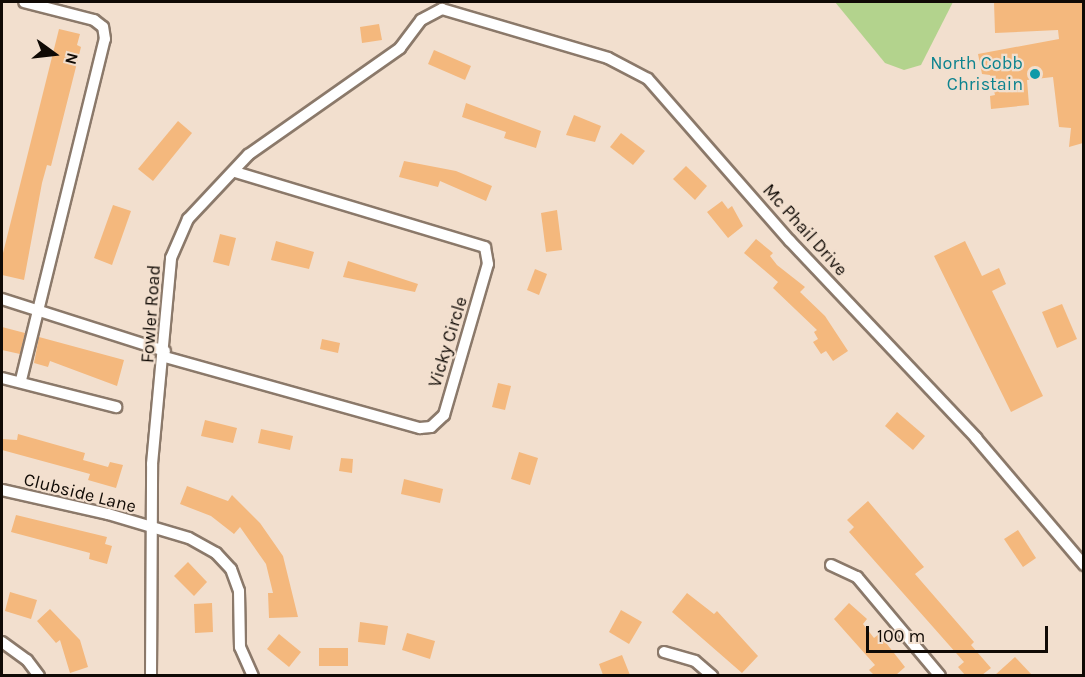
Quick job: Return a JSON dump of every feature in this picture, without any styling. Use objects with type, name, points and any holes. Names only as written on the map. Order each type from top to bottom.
[{"type":"street","points":[[21,380],[105,39],[94,20],[24,2]]},
{"type":"street","name":"Fowler Road","points":[[151,675],[152,464],[165,354],[171,258],[188,219],[205,197],[235,172],[248,155],[400,48],[421,20],[442,9]]},
{"type":"street","name":"Mc Phail Drive","points":[[442,9],[608,58],[648,79],[790,241],[976,438],[1083,565]]},
{"type":"street","name":"Vicky Circle","points":[[165,354],[420,428],[431,428],[444,415],[488,264],[485,247],[235,172]]},
{"type":"street","points":[[2,299],[165,354]]},
{"type":"street","points":[[2,378],[21,380],[116,407]]},
{"type":"street","name":"Clubside Lane","points":[[2,490],[189,538],[216,553],[231,569],[239,591],[240,647],[253,675]]},
{"type":"street","points":[[831,565],[857,577],[940,675]]},
{"type":"street","points":[[2,642],[27,660],[39,675]]},
{"type":"street","points":[[664,652],[695,661],[712,675]]},
{"type":"green space","points":[[835,2],[953,2],[921,65],[904,70],[885,63]]},
{"type":"building","name":"North Cobb Christain","points":[[994,2],[1083,2],[1083,143],[1069,147],[1071,128],[1059,127],[1053,77],[1027,80],[1029,105],[991,109],[990,96],[995,95],[990,75],[982,74],[978,54],[1059,39],[1058,30],[995,33]]},
{"type":"building","points":[[379,24],[382,40],[362,43],[360,27]]},
{"type":"building","points":[[59,29],[80,34],[77,45],[81,47],[51,166],[47,165],[42,183],[24,280],[2,275],[2,257]]},
{"type":"building","points":[[434,50],[471,66],[465,80],[428,64]]},
{"type":"building","points":[[466,103],[541,131],[536,148],[504,138],[506,132],[462,117]]},
{"type":"building","points":[[574,115],[601,126],[595,142],[566,135]]},
{"type":"building","points":[[178,121],[192,133],[153,181],[138,169]]},
{"type":"building","points":[[621,133],[645,151],[633,165],[610,147]]},
{"type":"building","points":[[404,161],[456,171],[492,186],[486,201],[440,181],[438,187],[399,177]]},
{"type":"building","points":[[686,166],[707,186],[695,200],[673,179]]},
{"type":"building","points":[[722,201],[728,209],[732,206],[743,226],[728,238],[707,212]]},
{"type":"building","points":[[113,205],[131,211],[112,265],[94,258]]},
{"type":"building","points":[[557,210],[562,250],[546,252],[541,213]]},
{"type":"building","points":[[220,234],[236,238],[229,266],[213,262]]},
{"type":"building","points":[[756,239],[773,253],[770,256],[777,265],[805,287],[800,292],[825,316],[848,351],[833,361],[826,351],[821,354],[813,342],[818,339],[814,332],[817,330],[773,288],[778,282],[744,253]]},
{"type":"building","points":[[276,241],[314,252],[309,269],[271,260]]},
{"type":"building","points":[[965,241],[982,276],[999,268],[1006,284],[992,291],[1043,396],[1011,412],[934,256]]},
{"type":"building","points":[[348,261],[418,284],[415,292],[343,277]]},
{"type":"building","points":[[535,269],[547,274],[539,295],[527,290]]},
{"type":"building","points":[[1062,304],[1077,339],[1057,348],[1042,312]]},
{"type":"building","points":[[2,327],[25,333],[20,354],[2,350]]},
{"type":"building","points":[[39,337],[124,360],[117,386],[50,361],[48,367],[34,363]]},
{"type":"building","points":[[322,339],[340,343],[338,353],[320,349]]},
{"type":"building","points":[[498,383],[511,386],[505,410],[492,407]]},
{"type":"building","points":[[897,412],[925,436],[913,450],[885,426]]},
{"type":"building","points":[[205,420],[237,428],[233,443],[201,436]]},
{"type":"building","points":[[261,429],[293,436],[290,450],[258,443]]},
{"type":"building","points":[[18,434],[85,453],[83,460],[108,467],[110,462],[123,465],[116,488],[88,480],[90,474],[2,450],[2,439],[17,440]]},
{"type":"building","points":[[519,452],[538,458],[530,485],[511,479]]},
{"type":"building","points":[[341,458],[353,459],[352,473],[339,471]]},
{"type":"building","points":[[404,479],[443,489],[440,503],[401,494]]},
{"type":"building","points":[[187,486],[228,501],[232,495],[260,523],[283,556],[298,617],[269,618],[268,593],[273,593],[266,564],[240,527],[234,534],[211,516],[180,504]]},
{"type":"building","points":[[868,501],[924,567],[915,574],[974,642],[971,645],[991,668],[982,675],[965,675],[958,667],[964,662],[849,532],[854,527],[847,520]]},
{"type":"building","points":[[16,515],[107,537],[105,544],[112,546],[107,564],[89,559],[90,553],[11,532]]},
{"type":"building","points":[[1018,530],[1036,558],[1023,567],[1004,539]]},
{"type":"building","points":[[188,562],[207,582],[194,596],[174,576]]},
{"type":"building","points":[[10,592],[37,600],[31,619],[5,611]]},
{"type":"building","points":[[687,593],[714,614],[717,611],[758,656],[742,673],[672,612]]},
{"type":"building","points":[[212,603],[213,632],[195,633],[194,604]]},
{"type":"building","points":[[849,603],[867,619],[863,624],[874,638],[879,634],[905,667],[896,675],[874,675],[869,670],[875,665],[834,619]]},
{"type":"building","points":[[50,609],[80,640],[88,667],[70,673],[60,640],[56,643],[37,621]]},
{"type":"building","points":[[621,610],[642,622],[629,644],[609,632]]},
{"type":"building","points":[[360,622],[388,626],[385,645],[358,642]]},
{"type":"building","points":[[407,633],[435,641],[430,659],[402,650]]},
{"type":"building","points":[[279,634],[301,652],[289,667],[267,649]]},
{"type":"building","points":[[319,648],[348,648],[348,666],[319,666]]},
{"type":"building","points":[[622,655],[630,675],[603,675],[599,664]]},
{"type":"building","points":[[1015,657],[1032,675],[995,675]]},
{"type":"place","name":"North Cobb Christain","points":[[1035,74]]}]
